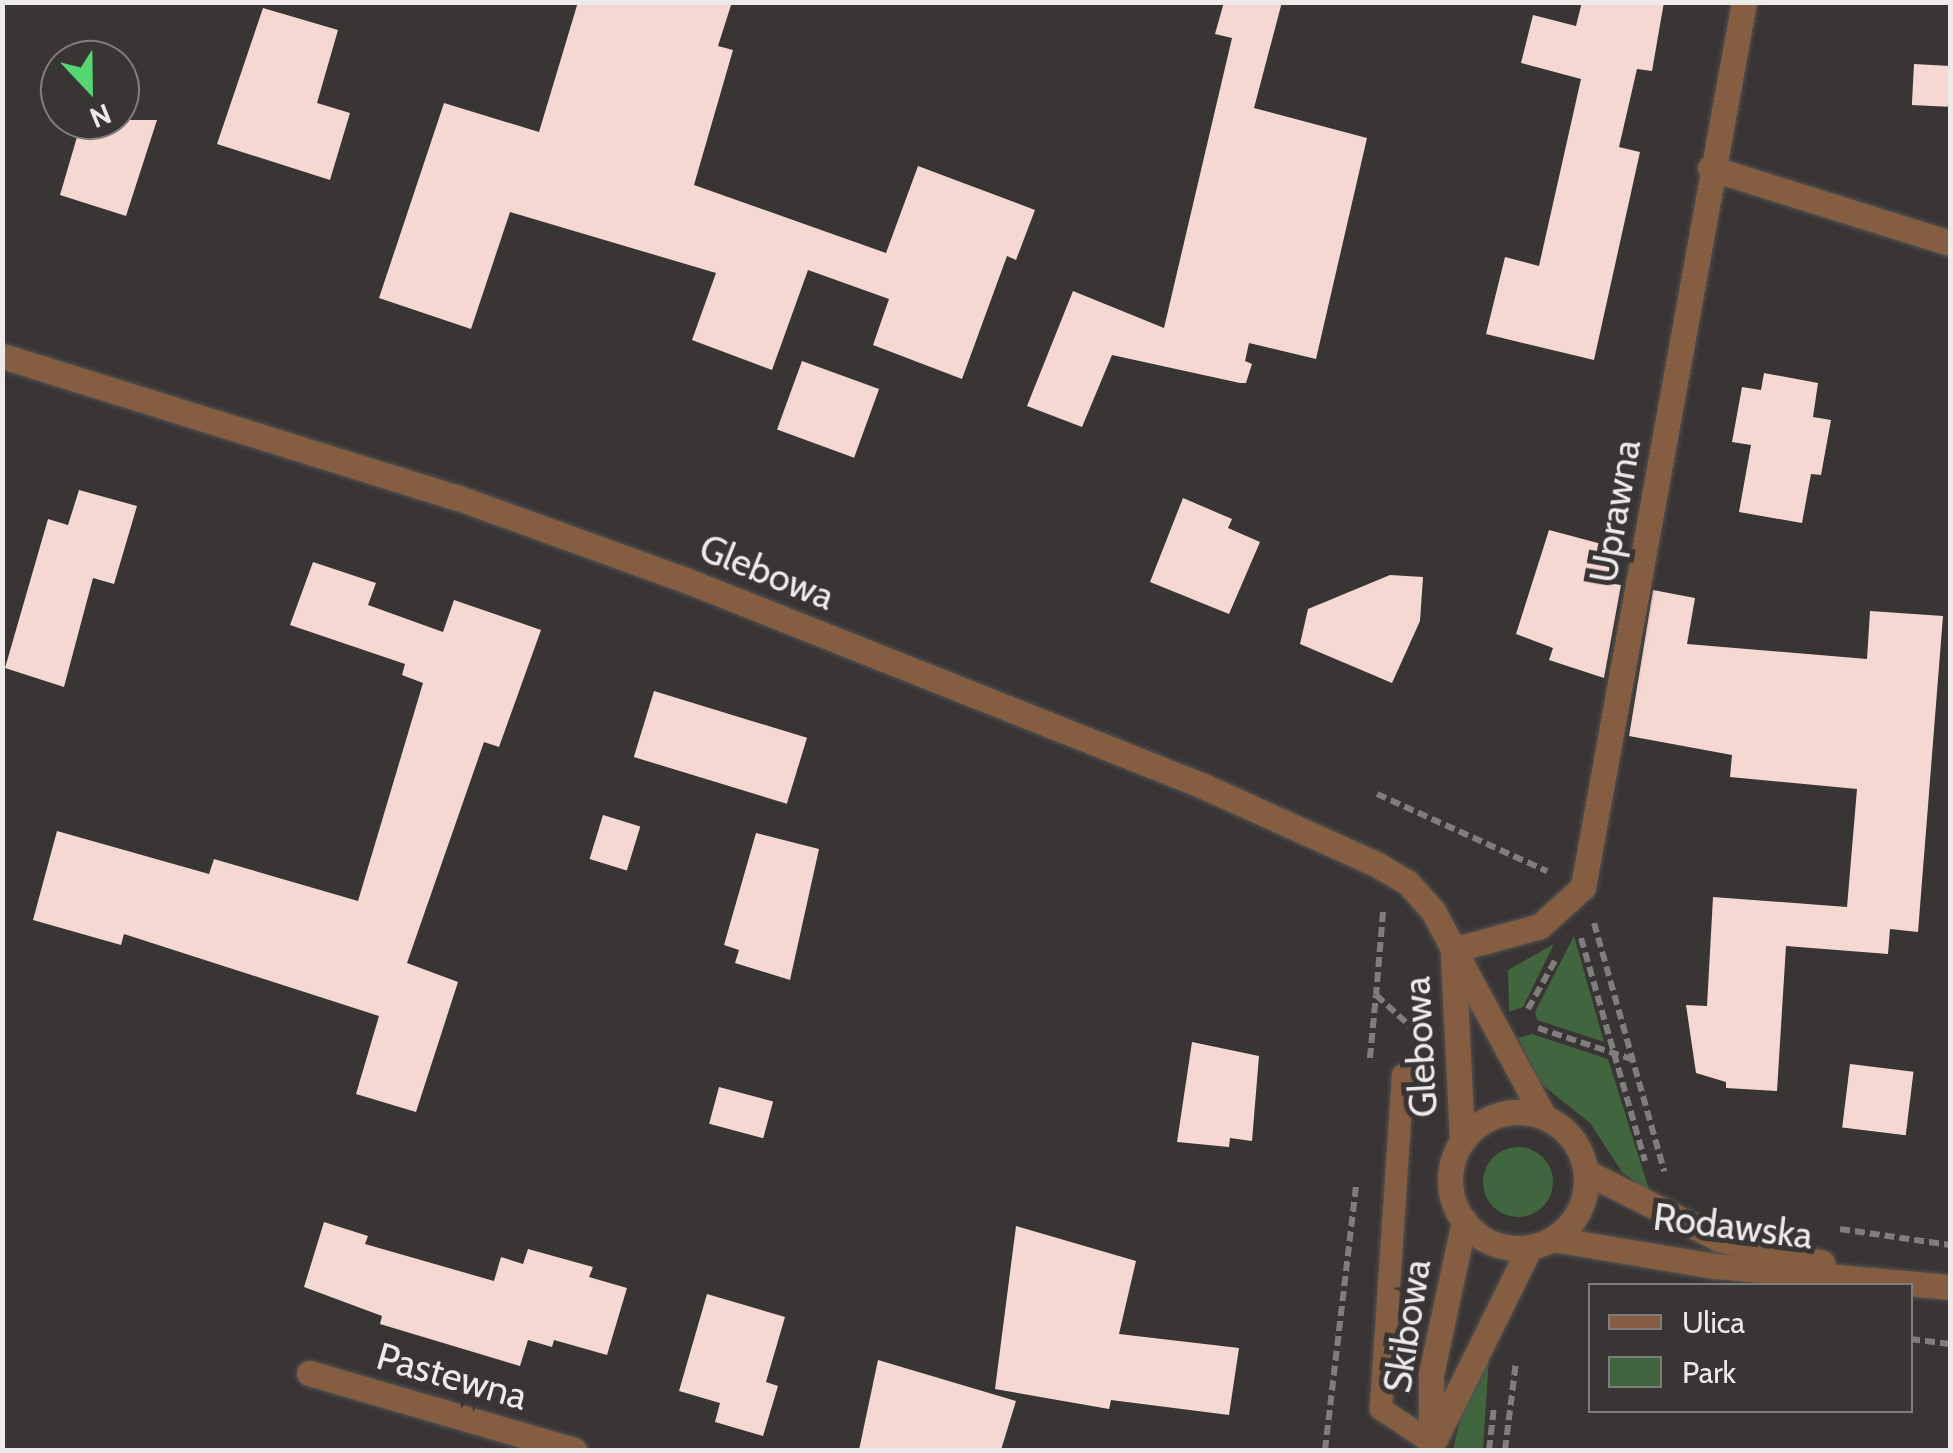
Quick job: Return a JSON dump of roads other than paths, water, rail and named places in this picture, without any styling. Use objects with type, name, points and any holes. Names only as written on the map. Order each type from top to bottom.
[{"type":"street","name":"Uprawna","points":[[1453,950],[1540,926],[1583,887],[1710,168],[1744,2]]},
{"type":"street","points":[[1710,168],[1950,242]]},
{"type":"street","name":"Glebowa","points":[[2,356],[473,503],[1200,784],[1408,884],[1433,911],[1544,1117]]},
{"type":"street","name":"Glebowa","points":[[1453,950],[1462,1141]]},
{"type":"street","points":[[1499,1114],[1544,1117],[1572,1139],[1586,1172],[1580,1210],[1541,1243],[1493,1244],[1464,1222],[1449,1182],[1462,1141],[1499,1114]]},
{"type":"street","name":"Rodawska","points":[[1586,1172],[1719,1239],[1904,1282]]},
{"type":"street","name":"Skibowa","points":[[1432,1447],[1430,1374],[1464,1222]]},
{"type":"street","name":"Skibowa","points":[[1432,1447],[1541,1243]]},
{"type":"street","name":"Rodawska","points":[[1541,1243],[1715,1266],[1950,1287]]},
{"type":"street","name":"Pastewna","points":[[308,1372],[574,1450]]},
{"type":"lane","points":[[1404,1075],[1381,1409],[1432,1447]]}]
